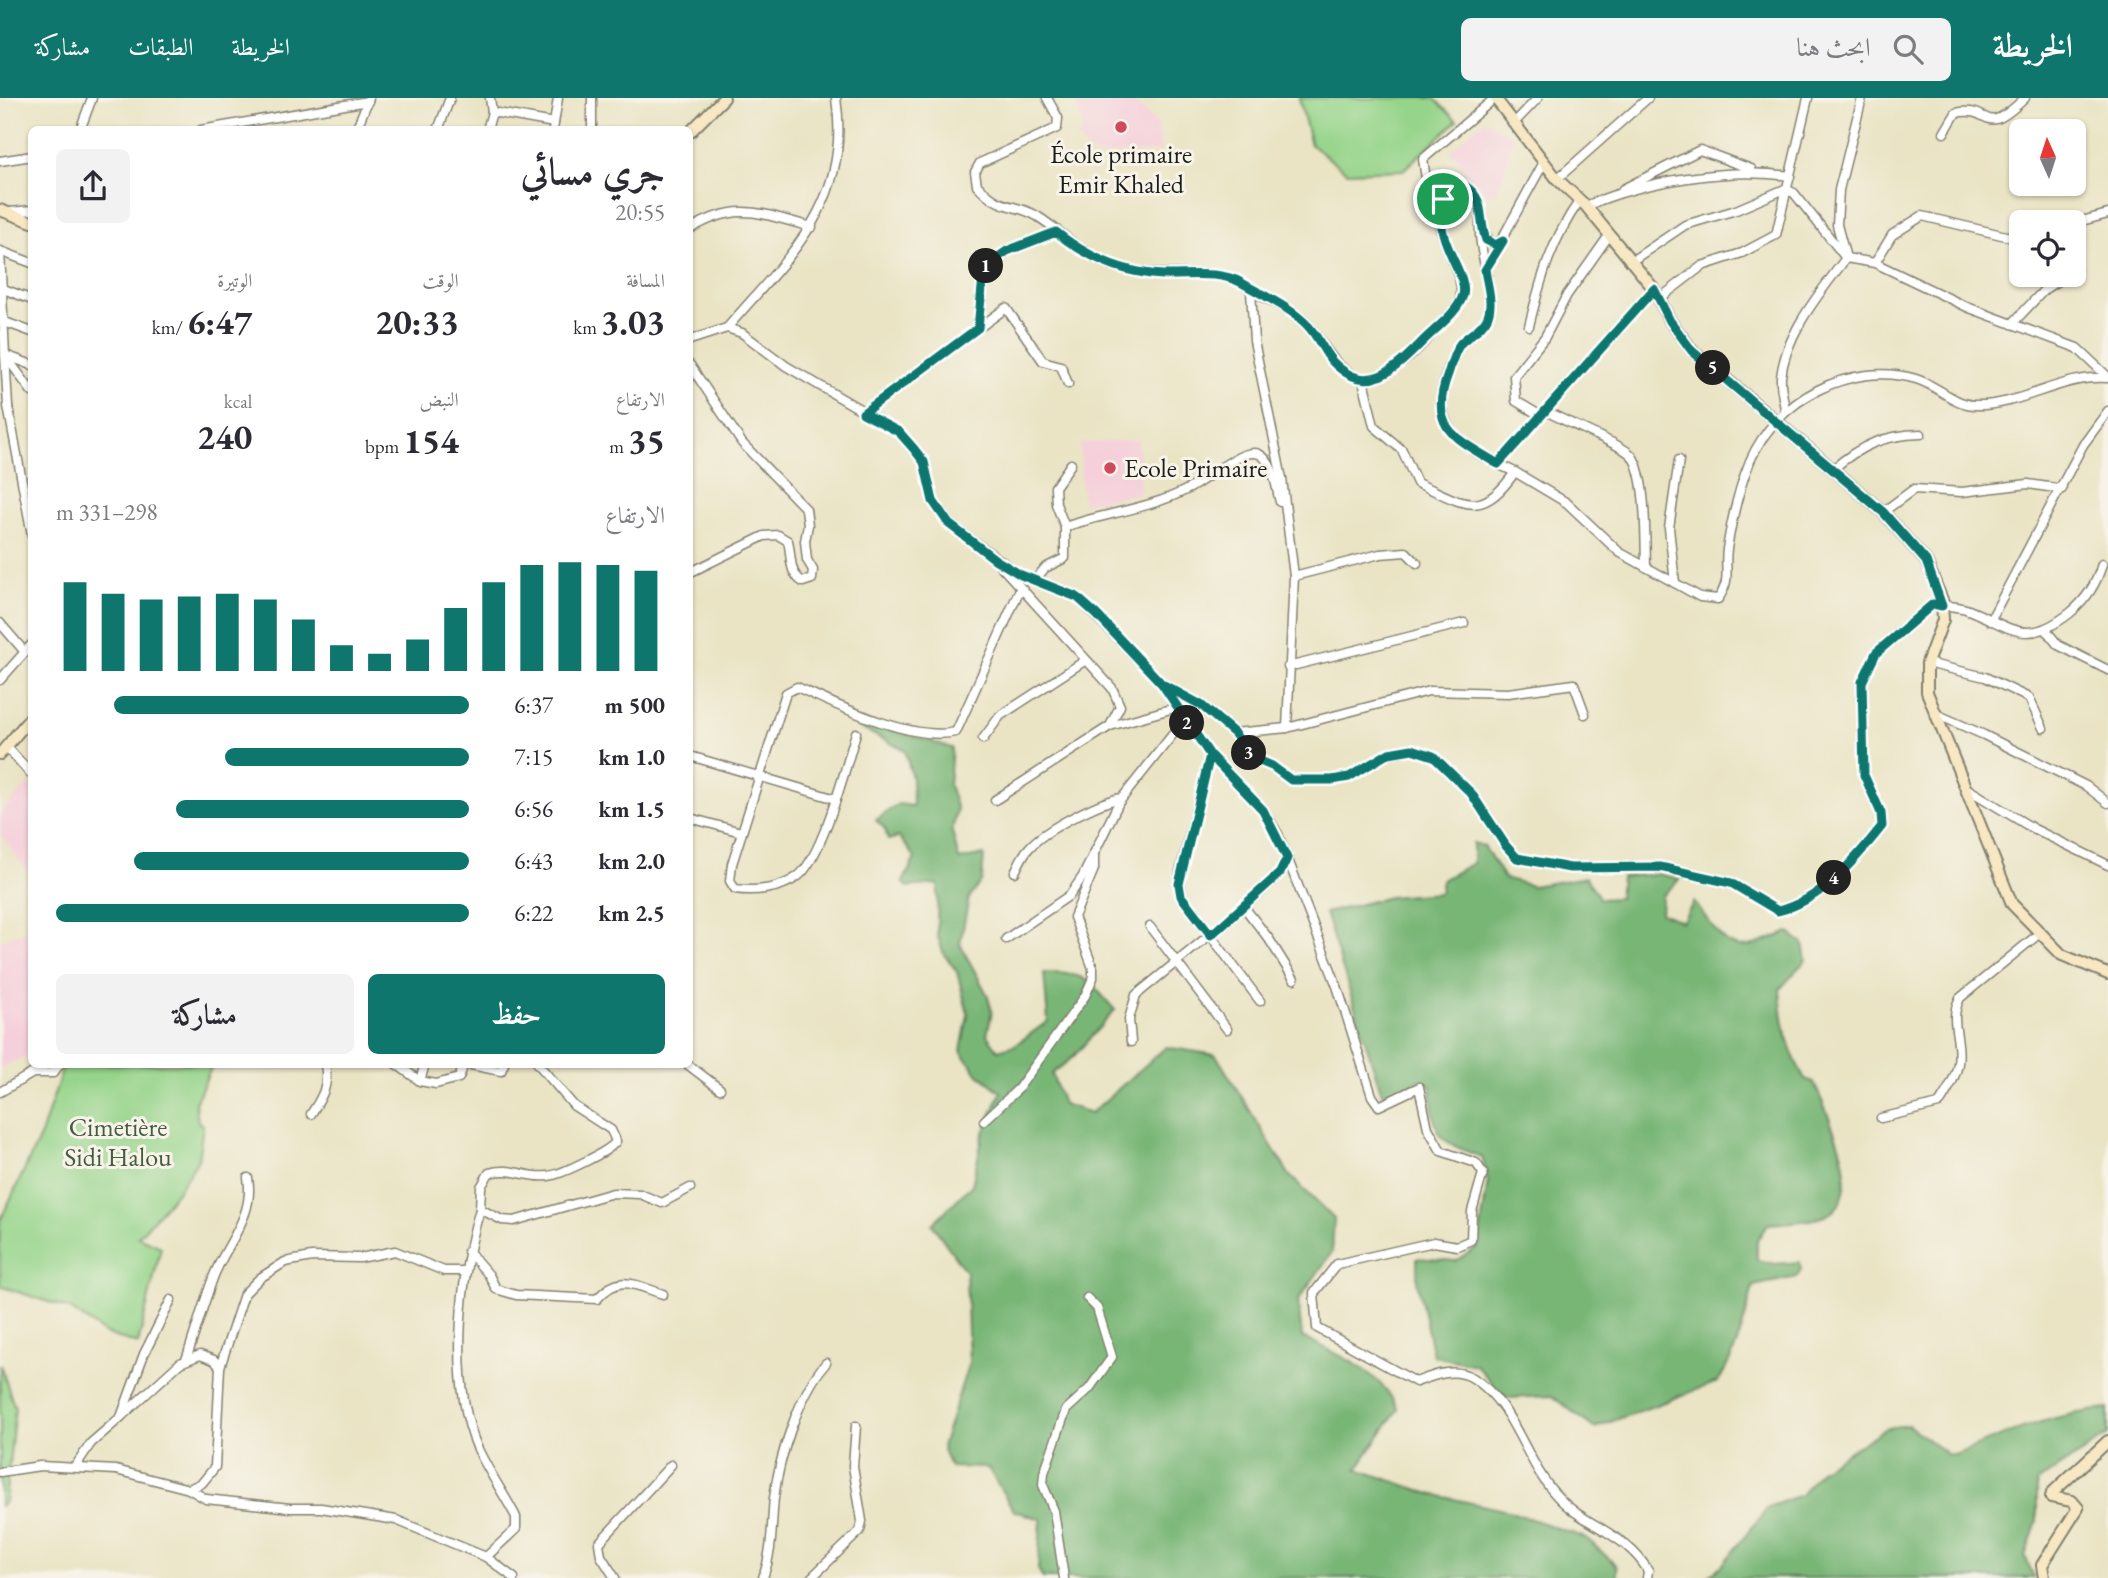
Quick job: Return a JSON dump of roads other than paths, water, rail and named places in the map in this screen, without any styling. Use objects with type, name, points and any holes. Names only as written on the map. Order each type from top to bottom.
[{"type":"street","points":[[82,126],[92,98]]},
{"type":"street","points":[[440,126],[450,98]]},
{"type":"street","points":[[488,126],[492,112],[490,98]]},
{"type":"street","points":[[492,112],[554,126],[558,98]]},
{"type":"street","points":[[592,98],[592,126]]},
{"type":"street","points":[[693,129],[724,98]]},
{"type":"street","points":[[693,339],[727,328],[812,228],[832,183],[838,158],[836,98]]},
{"type":"street","points":[[1047,98],[1058,118],[1057,128],[980,163],[974,179],[995,203],[1035,215],[1098,260],[1131,271],[1216,276],[1241,283],[1291,309],[1310,328],[1332,361],[1363,380],[1380,377],[1397,365],[1451,312],[1464,294],[1462,283],[1443,241],[1439,221],[1443,199],[1465,186],[1475,192],[1480,200],[1480,224],[1490,299],[1488,317],[1459,346],[1439,402],[1445,423],[1455,438],[1567,503],[1619,552],[1700,597],[1718,599],[1728,586],[1726,553],[1735,505],[1751,459],[1775,420],[1785,410],[1833,383],[1868,373],[1918,379],[1971,405],[2002,403],[2090,377],[2108,377]]},
{"type":"street","points":[[1443,199],[1426,179],[1423,159],[1495,98],[1557,178],[1610,234],[1656,294],[1670,321],[1692,351],[1883,512],[1926,561],[1942,606],[1943,620],[1927,663],[1927,692],[2012,904],[2062,955],[2108,974]]},
{"type":"street","points":[[1513,124],[1538,98]]},
{"type":"street","points":[[1557,178],[1648,98]]},
{"type":"street","points":[[1498,464],[1656,294],[1702,266],[1742,253],[1776,235],[1808,98]]},
{"type":"street","points":[[1846,258],[1837,225],[1839,190],[1862,98]]},
{"type":"street","points":[[1944,133],[1956,113],[1966,111],[1991,121],[2003,119],[2025,98]]},
{"type":"street","points":[[227,126],[368,99]]},
{"type":"street","points":[[358,126],[368,99]]},
{"type":"street","points":[[275,126],[278,118]]},
{"type":"street","points":[[1616,193],[1700,150],[1754,170],[1790,176]]},
{"type":"street","points":[[0,161],[28,157]]},
{"type":"street","points":[[1485,270],[1544,162]]},
{"type":"street","points":[[1529,326],[1544,269],[1559,229],[1583,203],[1616,193],[1754,170]]},
{"type":"street","points":[[1630,262],[1685,225],[1736,210],[1785,189],[1794,193],[1846,258],[1875,263],[2012,324],[2077,348],[2108,377]]},
{"type":"street","points":[[3,211],[28,210]]},
{"type":"street","points":[[693,228],[726,213],[744,210],[812,228]]},
{"type":"street","points":[[3,211],[28,220]]},
{"type":"street","points":[[2086,220],[2108,215]]},
{"type":"street","points":[[1875,263],[1892,235],[1922,216],[2009,236]]},
{"type":"street","points":[[1480,224],[1492,244],[1503,241]]},
{"type":"street","points":[[978,328],[984,267],[1007,251],[1056,232]]},
{"type":"street","points":[[1610,234],[1567,295],[1545,337],[1514,376],[1516,401],[1632,455],[1642,488],[1646,567]]},
{"type":"street","points":[[28,262],[0,251],[8,406],[28,514]]},
{"type":"street","points":[[1785,410],[1781,380],[1791,344],[1809,307],[1846,258]]},
{"type":"street","points":[[2012,324],[2048,287]]},
{"type":"street","points":[[1,288],[28,298]]},
{"type":"street","points":[[1251,290],[1254,341],[1282,479],[1284,515],[1294,576],[1287,728]]},
{"type":"street","points":[[863,413],[1006,308],[1043,361],[1061,366],[1068,384]]},
{"type":"street","points":[[2,321],[28,331]]},
{"type":"street","points":[[727,328],[742,333],[786,366],[899,432],[924,462],[933,501],[949,524],[996,560],[1077,597],[1162,684],[1210,755],[1263,810],[1287,858],[1337,986],[1372,1096],[1379,1106],[1419,1087],[1428,1128],[1441,1151],[1476,1163],[1483,1173],[1472,1211],[1471,1240],[1457,1247],[1434,1242],[1337,1264],[1314,1293],[1317,1328],[1416,1382],[1442,1372],[1471,1377],[1501,1405],[1557,1497],[1631,1547],[1648,1571],[1647,1578]]},
{"type":"street","points":[[5,355],[28,364]]},
{"type":"street","points":[[5,355],[28,387]]},
{"type":"street","points":[[693,370],[742,443],[806,509],[807,560],[813,570],[812,579],[803,582],[796,578],[792,571],[789,541],[778,535],[764,536],[693,571]]},
{"type":"street","points":[[1363,380],[1374,426],[1402,450],[1417,483],[1463,505],[1487,501],[1500,493],[1515,472]]},
{"type":"street","points":[[1990,621],[2083,445],[2108,411]]},
{"type":"street","points":[[1833,469],[1870,443],[1895,435],[1921,433]]},
{"type":"street","points":[[1065,527],[1105,513],[1142,507],[1188,489],[1232,461],[1252,453],[1260,455],[1269,464],[1284,515]]},
{"type":"street","points":[[1675,583],[1670,528],[1679,460]]},
{"type":"street","points":[[1035,580],[1045,568],[1065,558],[1065,527],[1056,504],[1055,487],[1071,464]]},
{"type":"street","points":[[1883,512],[1914,489],[1962,492],[2028,484],[2062,489]]},
{"type":"street","points":[[1294,576],[1380,554],[1406,552],[1417,563]]},
{"type":"street","points":[[996,560],[1119,699],[1120,706],[1110,726]]},
{"type":"street","points":[[1162,684],[1201,705],[1234,733],[1253,758],[1272,766],[1291,780],[1332,780],[1349,777],[1389,753],[1412,749],[1433,756],[1471,793],[1517,858],[1570,868],[1660,867],[1731,883],[1778,911],[1798,906],[1852,863],[1882,826],[1881,813],[1864,775],[1862,682],[1876,653],[1933,604],[1964,608],[2018,633],[2046,630],[2073,610],[2098,582],[2102,564]]},
{"type":"street","points":[[856,733],[836,799],[809,863],[798,877],[768,888],[753,892],[735,889],[730,881],[741,832],[786,693],[797,687],[876,720],[922,731],[956,732],[1020,589]]},
{"type":"street","points":[[0,623],[24,651]]},
{"type":"street","points":[[1288,667],[1464,623]]},
{"type":"street","points":[[2046,630],[2058,645],[2108,670]]},
{"type":"street","points":[[0,680],[28,648]]},
{"type":"street","points":[[983,739],[1000,716],[1086,660]]},
{"type":"street","points":[[1927,663],[1985,677],[2029,698],[2043,728]]},
{"type":"street","points":[[1234,733],[1287,728],[1429,691],[1508,693],[1574,684],[1585,714]]},
{"type":"street","points":[[995,800],[1110,726],[1178,707]]},
{"type":"street","points":[[1936,714],[2086,786],[2108,803]]},
{"type":"street","points":[[1006,939],[1070,895],[1122,798],[1185,719]]},
{"type":"street","points":[[28,721],[3,750],[28,772]]},
{"type":"street","points":[[1210,755],[1179,884],[1181,896],[1260,1000]]},
{"type":"street","points":[[693,757],[836,799]]},
{"type":"street","points":[[1966,788],[2034,829],[2108,865]]},
{"type":"street","points":[[1015,872],[1028,848],[1037,841],[1092,807],[1122,798]]},
{"type":"street","points":[[693,819],[741,832]]},
{"type":"street","points":[[984,1121],[1018,1089],[1085,996],[1093,978],[1093,968],[1074,917],[1092,876],[1094,854]]},
{"type":"street","points":[[1131,1042],[1129,1019],[1136,995],[1244,907],[1280,873],[1287,858]]},
{"type":"street","points":[[1244,907],[1269,939],[1294,979]]},
{"type":"street","points":[[1150,927],[1227,1029]]},
{"type":"street","points":[[1881,1118],[1939,1104],[1953,1082],[1959,1061],[1954,1008],[1960,998],[2040,933]]},
{"type":"street","points":[[0,1092],[33,1073],[53,1073],[57,1068]]},
{"type":"street","points":[[311,1114],[324,1094],[328,1080],[326,1068]]},
{"type":"street","points":[[402,1068],[420,1081],[436,1084],[459,1078],[463,1068]]},
{"type":"street","points":[[420,1081],[424,1068]]},
{"type":"street","points":[[486,1068],[501,1071],[502,1068]]},
{"type":"street","points":[[486,1557],[516,1529],[516,1517],[477,1447],[467,1412],[461,1345],[464,1271],[480,1209],[481,1187],[489,1173],[513,1170],[551,1176],[604,1153],[616,1141],[611,1130],[574,1106],[541,1068]]},
{"type":"street","points":[[692,1068],[720,1089]]},
{"type":"street","points":[[186,1360],[214,1275],[243,1222],[250,1189],[248,1178]]},
{"type":"street","points":[[480,1209],[502,1220],[514,1221],[613,1193],[640,1194],[662,1203],[690,1188]]},
{"type":"street","points":[[189,1489],[202,1483],[215,1467],[220,1367],[244,1294],[260,1278],[285,1262],[312,1257],[360,1258],[395,1251],[444,1270],[464,1271]]},
{"type":"street","points":[[468,1251],[489,1275],[496,1289],[516,1295],[597,1299],[609,1285],[624,1282],[663,1294]]},
{"type":"street","points":[[1065,1578],[1054,1511],[1043,1485],[1044,1473],[1066,1410],[1089,1389],[1112,1357],[1097,1308],[1087,1298]]},
{"type":"street","points":[[121,1417],[144,1354],[171,1300]]},
{"type":"street","points":[[75,1467],[91,1443],[186,1360],[200,1355],[214,1360],[220,1367]]},
{"type":"street","points":[[763,1578],[773,1545],[774,1495],[782,1462],[809,1386],[826,1363]]},
{"type":"street","points":[[811,1578],[860,1531],[862,1521],[853,1466],[856,1426]]},
{"type":"street","points":[[2044,1578],[2042,1565],[2078,1508],[2072,1501],[2055,1500],[2051,1497],[2052,1493],[2108,1441]]},
{"type":"street","points":[[615,1578],[601,1556],[599,1543],[671,1465]]},
{"type":"street","points":[[0,1472],[40,1466],[116,1471],[189,1489],[206,1499],[290,1508],[321,1508],[397,1520],[486,1557],[514,1578]]},
{"type":"street","points":[[498,1568],[500,1578]]},
{"type":"place","name":"École primaire Emir Khaled","points":[[1121,127]]},
{"type":"place","name":"Ecole Primaire","points":[[1110,468]]},
{"type":"park label","name":"Cimetière Sidi Halou","points":[[118,1142]]}]
